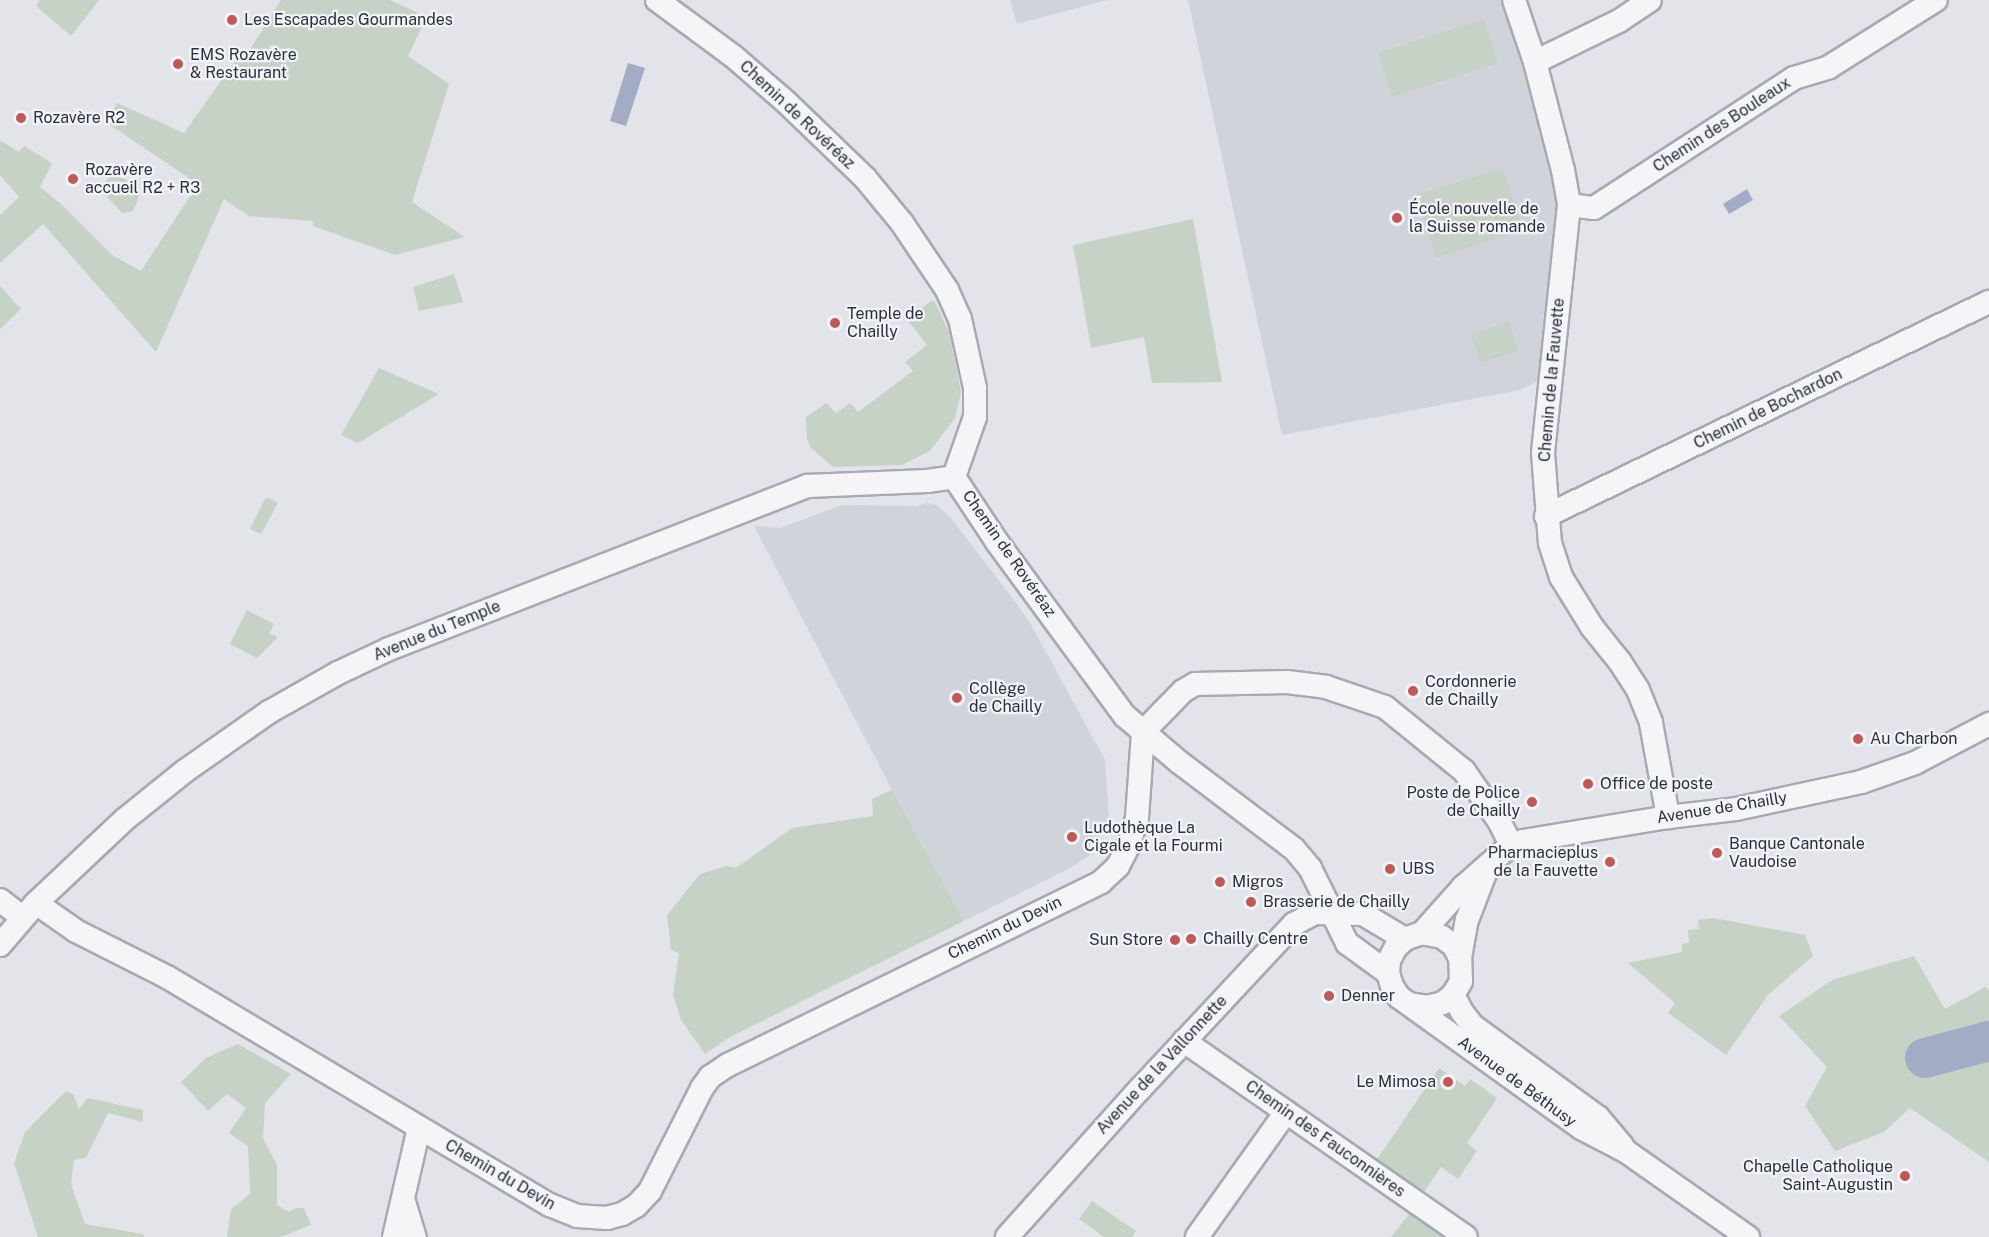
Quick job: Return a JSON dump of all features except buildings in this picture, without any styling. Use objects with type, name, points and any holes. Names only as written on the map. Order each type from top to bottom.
[{"type":"street","name":"Chemin de Rovéréaz","points":[[657,0],[733,56],[786,102],[865,178],[902,222],[947,290],[960,319],[975,388],[975,417],[954,477],[997,542],[1109,697],[1143,732],[1294,849],[1310,868],[1329,911],[1347,943],[1388,973]]},
{"type":"street","name":"Chemin de la Fauvette","points":[[1514,0],[1535,62],[1563,170],[1569,206],[1543,453],[1546,516],[1550,543],[1561,577],[1592,627],[1620,662],[1638,690],[1651,723],[1668,817]]},
{"type":"street","points":[[1535,62],[1619,21],[1650,0]]},
{"type":"street","name":"Chemin des Bouleaux","points":[[1569,206],[1594,208],[1794,78],[1829,68],[1936,0]]},
{"type":"street","name":"Chemin de Bochardon","points":[[1546,516],[1989,302]]},
{"type":"street","name":"Avenue du Temple","points":[[0,945],[29,911],[119,825],[185,771],[303,690],[389,649],[807,486],[927,481],[954,477]]},
{"type":"street","points":[[1143,732],[1183,691],[1195,684],[1287,682],[1326,687],[1360,697],[1385,707],[1464,771],[1499,821],[1511,846]]},
{"type":"street","name":"Avenue de Chailly","points":[[1413,936],[1463,887],[1511,846],[1537,838],[1668,817],[1736,809],[1861,782],[1916,763],[1989,724]]},
{"type":"street","name":"Chemin du Devin","points":[[0,900],[76,931],[167,977],[549,1205],[577,1216],[608,1218],[622,1214],[636,1206],[650,1191],[694,1103],[710,1077],[766,1045],[1101,882],[1118,866],[1128,846],[1137,818],[1143,732]]},
{"type":"street","name":"Avenue de Chailly","points":[[1460,958],[1467,920],[1488,867]]},
{"type":"street","points":[[1329,911],[1363,915],[1413,936],[1442,937],[1454,946],[1460,958],[1461,981],[1453,995],[1443,1003],[1427,1007],[1410,1004]]},
{"type":"street","name":"Avenue de la Vallonnette","points":[[1007,1237],[1184,1041],[1294,924],[1315,913],[1329,911]]},
{"type":"street","points":[[1388,973],[1389,960],[1396,947],[1413,936]]},
{"type":"street","name":"Avenue de Béthusy","points":[[1388,973],[1399,997],[1587,1132],[1627,1152],[1748,1237]]},
{"type":"street","name":"Avenue de Béthusy","points":[[1453,995],[1473,1026],[1598,1117],[1627,1152]]},
{"type":"street","name":"Chemin des Fauconnières","points":[[1184,1041],[1466,1237]]},
{"type":"street","points":[[1197,1237],[1286,1112]]},
{"type":"street","points":[[394,1237],[404,1202],[419,1128]]},
{"type":"street","points":[[404,1202],[415,1237]]},
{"type":"shaded area","points":[[1010,0],[1107,0],[1017,24]]},
{"type":"shaded area","name":"École nouvelle de la Suisse romande","points":[[1188,0],[1506,0],[1546,128],[1538,131],[1542,142],[1548,140],[1562,199],[1538,381],[1520,390],[1282,435]]},
{"type":"shaded area","name":"Collège de Chailly","points":[[927,503],[937,505],[950,517],[1017,604],[1033,628],[1105,760],[1109,818],[1089,856],[1068,869],[964,921],[892,790],[754,526],[780,528],[842,505],[917,506]]},
{"type":"green space","points":[[40,0],[99,0],[71,36],[36,6]]},
{"type":"green space","points":[[281,0],[390,0],[427,17],[408,56],[449,84],[412,202],[465,237],[395,255],[313,226],[313,221],[249,216],[224,199],[156,352],[43,224],[0,263],[0,215],[19,197],[0,175],[0,140],[19,152],[24,146],[52,163],[40,187],[61,204],[112,255],[141,271],[198,184],[107,123],[117,103],[184,133],[243,50],[248,53]]},
{"type":"green space","points":[[1484,19],[1498,63],[1392,97],[1378,53]]},
{"type":"green space","points":[[1503,168],[1523,230],[1436,258],[1416,195]]},
{"type":"green space","points":[[109,176],[125,179],[138,190],[139,196],[133,211],[122,213],[101,190]]},
{"type":"green space","points":[[1193,219],[1222,382],[1152,383],[1144,337],[1091,348],[1073,245]]},
{"type":"green space","points":[[454,274],[463,302],[419,311],[413,287]]},
{"type":"green space","points":[[0,286],[21,309],[0,329]]},
{"type":"green space","points":[[931,301],[935,302],[949,333],[961,392],[955,418],[930,451],[902,465],[833,467],[811,448],[807,439],[806,417],[826,403],[836,413],[850,403],[858,412],[913,371],[905,362],[927,345],[909,322],[912,316]]},
{"type":"green space","points":[[1509,322],[1518,351],[1480,363],[1471,334]]},
{"type":"green space","points":[[379,368],[439,394],[358,443],[341,435]]},
{"type":"green space","points":[[266,497],[278,503],[261,534],[250,529]]},
{"type":"green space","points":[[247,610],[274,624],[269,634],[278,637],[257,658],[230,644]]},
{"type":"green space","points":[[892,790],[964,921],[730,1037],[705,1054],[681,1020],[673,995],[679,953],[671,950],[667,915],[700,874],[726,866],[736,868],[792,828],[873,816],[872,799]]},
{"type":"green space","points":[[1714,918],[1805,935],[1813,956],[1768,995],[1726,1055],[1668,1013],[1675,1003],[1628,963],[1682,952],[1682,944],[1689,943],[1688,930],[1699,929],[1698,920]]},
{"type":"green space","points":[[1914,956],[1945,1009],[1985,987],[1989,990],[1989,1162],[1910,1108],[1884,1132],[1835,1151],[1805,1106],[1827,1067],[1779,1016],[1832,980]]},
{"type":"green space","points":[[238,1044],[291,1074],[265,1103],[263,1138],[277,1165],[277,1205],[289,1212],[296,1208],[304,1208],[311,1225],[280,1237],[227,1237],[231,1209],[250,1194],[248,1146],[229,1133],[246,1108],[227,1094],[208,1111],[181,1082],[206,1058]]},
{"type":"green space","points":[[1439,1068],[1465,1086],[1470,1079],[1497,1098],[1467,1143],[1477,1151],[1458,1179],[1441,1167],[1424,1192],[1418,1193],[1374,1164]]},
{"type":"green space","points":[[66,1091],[73,1094],[79,1109],[88,1098],[143,1110],[143,1122],[108,1113],[86,1158],[74,1160],[71,1184],[85,1224],[143,1234],[144,1237],[38,1237],[14,1163],[25,1132]]},
{"type":"green space","points":[[1092,1201],[1136,1231],[1132,1237],[1104,1237],[1079,1219]]},
{"type":"green space","points":[[1414,1208],[1456,1237],[1391,1237]]},
{"type":"water","points":[[628,63],[645,68],[626,126],[610,121]]},
{"type":"water","points":[[1747,189],[1753,200],[1729,214],[1723,204]]},
{"type":"water","points":[[1989,1021],[1989,1059],[1962,1062],[1956,1049],[1965,1034],[1981,1022]]},
{"type":"waterway","points":[[1925,1058],[1989,1041]]},
{"type":"place","name":"Les Escapades Gourmandes","points":[[232,20]]},
{"type":"place","name":"EMS Rozavère & Restaurant","points":[[178,64]]},
{"type":"place","name":"Rozavère R2","points":[[21,118]]},
{"type":"place","name":"Rozavère accueil R2 + R3","points":[[73,179]]},
{"type":"place","name":"École nouvelle de la Suisse romande","points":[[1397,218]]},
{"type":"place","name":"Temple de Chailly","points":[[835,323]]},
{"type":"place","name":"Cordonnerie de Chailly","points":[[1413,691]]},
{"type":"place","name":"Collège de Chailly","points":[[957,698]]},
{"type":"place","name":"Au Charbon","points":[[1858,739]]},
{"type":"place","name":"Office de poste","points":[[1588,784]]},
{"type":"place","name":"Poste de Police de Chailly","points":[[1532,802]]},
{"type":"place","name":"Ludothèque La Cigale et la Fourmi","points":[[1072,837]]},
{"type":"place","name":"Banque Cantonale Vaudoise","points":[[1717,853]]},
{"type":"place","name":"Pharmacieplus de la Fauvette","points":[[1610,862]]},
{"type":"place","name":"UBS","points":[[1390,869]]},
{"type":"place","name":"Migros","points":[[1220,882]]},
{"type":"place","name":"Brasserie de Chailly","points":[[1251,902]]},
{"type":"place","name":"Chailly Centre","points":[[1191,939]]},
{"type":"place","name":"Sun Store","points":[[1175,940]]},
{"type":"place","name":"Denner","points":[[1329,996]]},
{"type":"place","name":"Le Mimosa","points":[[1448,1082]]},
{"type":"place","name":"Chapelle Catholique Saint-Augustin","points":[[1905,1176]]}]
